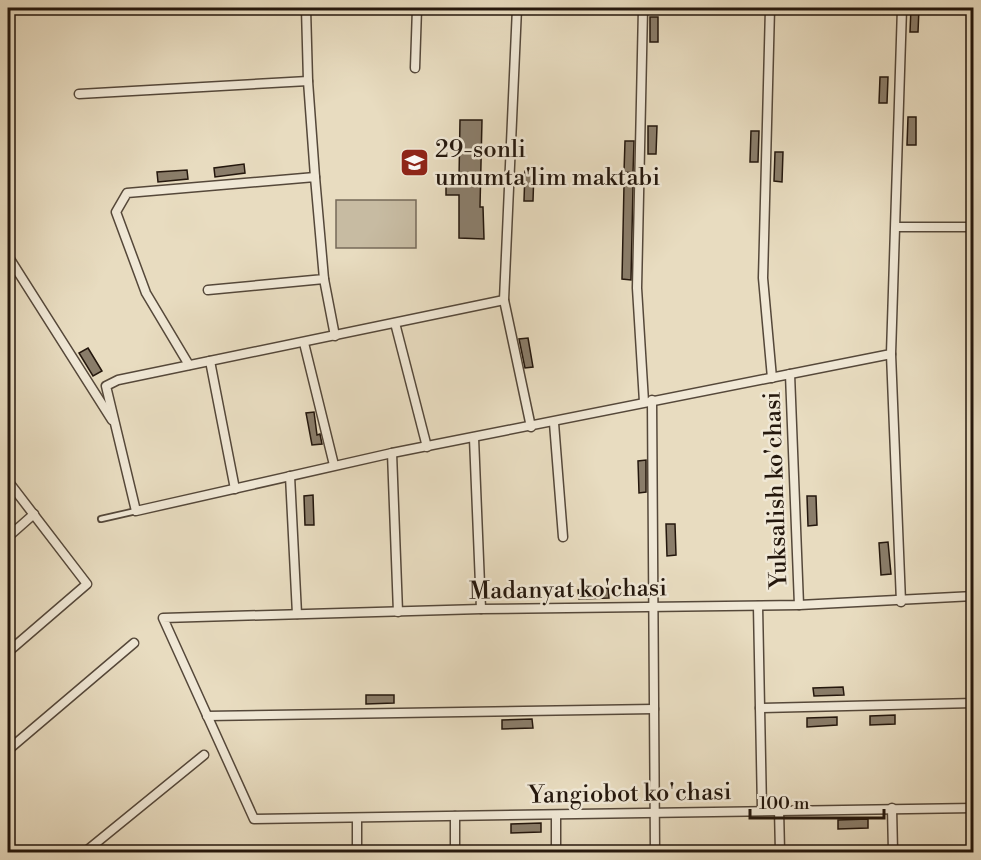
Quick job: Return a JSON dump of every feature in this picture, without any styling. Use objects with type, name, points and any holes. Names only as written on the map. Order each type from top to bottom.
[{"type":"street","points":[[306,8],[308,81],[324,279],[335,336]]},
{"type":"street","points":[[415,68],[417,8]]},
{"type":"street","points":[[517,8],[504,300],[531,427]]},
{"type":"street","points":[[643,8],[637,288],[648,401],[655,607],[655,852]]},
{"type":"street","points":[[770,8],[763,278],[772,378]]},
{"type":"street","points":[[901,602],[891,354],[897,227],[902,8]]},
{"type":"street","points":[[79,94],[308,81]]},
{"type":"street","points":[[189,365],[146,293],[116,212],[127,193],[315,177]]},
{"type":"street","points":[[897,227],[974,227]]},
{"type":"street","points":[[8,256],[115,426]]},
{"type":"street","points":[[208,290],[324,279]]},
{"type":"street","points":[[504,300],[118,380],[106,386],[136,511],[334,465],[554,423],[648,401],[891,354]]},
{"type":"street","points":[[395,323],[427,447]]},
{"type":"street","points":[[304,343],[334,465]]},
{"type":"street","points":[[210,361],[234,489]]},
{"type":"street","name":"Yuksalish ko'chasi","points":[[790,374],[799,605]]},
{"type":"street","points":[[554,423],[563,537]]},
{"type":"street","points":[[474,438],[481,609]]},
{"type":"street","points":[[392,453],[398,612]]},
{"type":"street","points":[[290,476],[297,614]]},
{"type":"street","points":[[8,481],[87,584],[8,652]]},
{"type":"street","points":[[8,537],[34,513]]},
{"type":"street","name":"Madanyat ko'chasi","points":[[207,716],[163,618],[481,609],[799,605],[901,602],[974,596]]},
{"type":"street","points":[[758,606],[762,810]]},
{"type":"street","points":[[8,750],[134,643]]},
{"type":"street","points":[[760,708],[974,703]]},
{"type":"street","points":[[207,716],[654,709]]},
{"type":"street","name":"Yangiobot ko'chasi","points":[[207,716],[254,819],[357,819],[779,809],[974,808]]},
{"type":"street","points":[[85,852],[204,755]]},
{"type":"street","points":[[892,808],[893,852]]},
{"type":"street","points":[[779,809],[780,852]]},
{"type":"street","points":[[556,815],[556,852]]},
{"type":"street","points":[[455,816],[455,852]]},
{"type":"street","points":[[357,819],[357,852]]},
{"type":"lane","points":[[101,519],[136,511]]},
{"type":"shaded area","points":[[336,200],[416,200],[416,248],[336,248]]},
{"type":"building","points":[[911,8],[919,8],[918,32],[910,32]]},
{"type":"building","points":[[650,17],[658,17],[658,42],[650,42]]},
{"type":"building","points":[[880,77],[888,77],[887,103],[879,103]]},
{"type":"building","points":[[908,117],[916,117],[916,145],[907,145]]},
{"type":"building","points":[[460,120],[482,120],[480,207],[483,207],[484,239],[459,238],[459,195],[446,195],[446,177],[459,178]]},
{"type":"building","points":[[648,126],[657,126],[656,154],[648,154]]},
{"type":"building","points":[[751,131],[759,131],[758,162],[750,162]]},
{"type":"building","points":[[625,141],[634,141],[633,173],[624,172]]},
{"type":"building","points":[[775,152],[783,152],[782,182],[774,181]]},
{"type":"building","points":[[244,164],[245,173],[215,177],[214,168]]},
{"type":"building","points":[[187,170],[188,179],[158,182],[157,172]]},
{"type":"building","points":[[525,171],[534,171],[533,201],[524,201]]},
{"type":"building","points":[[624,185],[633,186],[631,280],[622,279]]},
{"type":"building","points":[[528,338],[533,367],[525,368],[519,339]]},
{"type":"building","points":[[88,348],[102,371],[93,376],[79,353]]},
{"type":"building","points":[[314,412],[317,435],[320,434],[322,444],[312,445],[306,413]]},
{"type":"building","points":[[646,460],[646,492],[639,493],[638,461]]},
{"type":"building","points":[[313,495],[314,525],[305,525],[304,496]]},
{"type":"building","points":[[807,496],[816,496],[817,525],[808,526]]},
{"type":"building","points":[[666,524],[675,524],[676,555],[667,556]]},
{"type":"building","points":[[888,542],[891,574],[881,575],[879,543]]},
{"type":"building","points":[[608,588],[609,598],[579,599],[578,590]]},
{"type":"building","points":[[843,687],[844,695],[814,696],[813,688]]},
{"type":"building","points":[[366,695],[394,695],[394,703],[366,704]]},
{"type":"building","points":[[895,715],[895,724],[870,725],[870,716]]},
{"type":"building","points":[[837,717],[837,725],[807,727],[807,718]]},
{"type":"building","points":[[532,719],[533,728],[502,729],[502,720]]},
{"type":"building","points":[[868,819],[868,828],[838,829],[838,820]]},
{"type":"building","points":[[541,823],[541,832],[511,833],[511,824]]},
{"type":"place","name":"29-sonli umumta'lim maktabi","points":[[414,163]]}]
